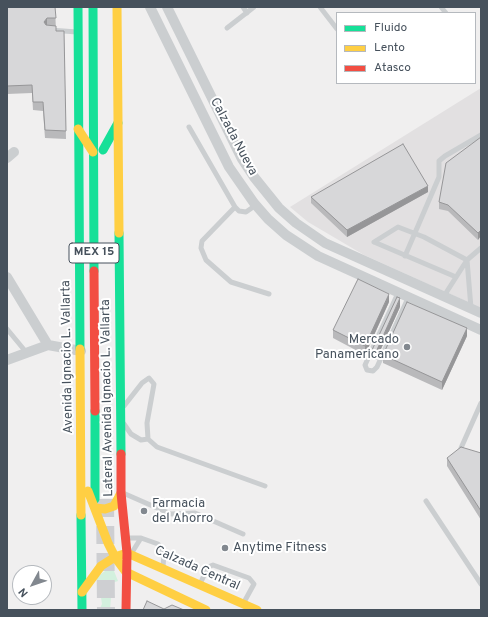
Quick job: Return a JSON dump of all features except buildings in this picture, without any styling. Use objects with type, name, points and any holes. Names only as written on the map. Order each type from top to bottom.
[{"type":"main road","name":"Avenida Ignacio L. Vallarta","points":[[78,7],[82,610]]},
{"type":"main road","name":"Avenida Ignacio L. Vallarta","points":[[93,7],[95,504]]},
{"type":"main road","points":[[102,7],[103,154],[118,123],[117,7]]},
{"type":"main road","name":"Lateral Avenida Ignacio L. Vallarta","points":[[118,123],[121,492],[129,553],[126,572],[126,610]]},
{"type":"main road","points":[[78,129],[93,152]]},
{"type":"main road","points":[[104,356],[105,436]]},
{"type":"main road","points":[[82,474],[115,557],[126,572],[206,610]]},
{"type":"main road","points":[[95,504],[106,509],[114,506],[121,492]]},
{"type":"main road","points":[[82,593],[95,572],[115,557],[129,553]]},
{"type":"main road","name":"Calzada Central","points":[[129,553],[200,585],[242,607],[256,610]]},
{"type":"street","points":[[150,7],[217,144],[241,186],[256,205],[286,235],[312,253],[481,330]]},
{"type":"street","name":"Calzada Nueva","points":[[167,7],[231,138],[252,175],[279,208],[296,223],[320,239],[481,313]]},
{"type":"street","points":[[169,46],[183,39]]},
{"type":"street","points":[[241,186],[252,175]]},
{"type":"street","points":[[7,277],[48,345]]},
{"type":"street","points":[[7,360],[48,345],[81,352]]},
{"type":"lane","points":[[243,7],[247,12]]},
{"type":"lane","points":[[227,28],[254,7]]},
{"type":"lane","points":[[320,7],[336,28]]},
{"type":"lane","points":[[48,30],[78,32]]},
{"type":"lane","points":[[189,127],[235,207],[239,211],[246,212],[256,205]]},
{"type":"lane","points":[[405,256],[439,177],[439,162],[445,156],[481,135]]},
{"type":"lane","points":[[235,207],[202,241],[201,248],[206,260],[231,282],[269,294]]},
{"type":"lane","points":[[456,277],[374,242],[398,227],[467,260]]},
{"type":"lane","points":[[444,296],[467,260],[481,248]]},
{"type":"lane","points":[[467,260],[471,308]]},
{"type":"lane","points":[[398,293],[365,365],[367,370],[373,371],[377,367],[408,298]]},
{"type":"lane","points":[[7,329],[26,352]]},
{"type":"lane","points":[[148,439],[141,440],[131,434],[121,416],[142,383],[149,378],[154,384],[147,423],[148,439],[157,447],[265,486]]},
{"type":"lane","points":[[469,454],[463,452],[461,448],[481,403]]},
{"type":"lane","points":[[121,492],[171,514],[195,513],[243,534]]},
{"type":"lane","points":[[426,501],[481,584]]},
{"type":"lane","points":[[126,538],[141,538],[158,544],[164,553],[163,568]]},
{"type":"lane","points":[[129,553],[141,538]]},
{"type":"lane","points":[[200,585],[208,567],[213,565],[249,578],[254,584],[242,607]]},
{"type":"shaded area","points":[[481,88],[481,308],[364,255],[308,222],[290,207]]},
{"type":"green space","points":[[112,566],[118,581],[112,583],[110,610],[99,610],[102,604],[100,591],[97,591],[97,577]]},
{"type":"tunnel","points":[[105,499],[106,610]]},
{"type":"traffic: fast","points":[[78,7],[80,349]]},
{"type":"traffic: fast","points":[[93,7],[94,271]]},
{"type":"traffic: fast","points":[[103,150],[118,123]]},
{"type":"traffic: fast","points":[[119,233],[121,454]]},
{"type":"traffic: fast","points":[[95,411],[95,499]]},
{"type":"traffic: fast","points":[[81,515],[82,610]]},
{"type":"traffic: slow","points":[[117,7],[119,233]]},
{"type":"traffic: slow","points":[[78,129],[93,152]]},
{"type":"traffic: slow","points":[[80,349],[81,515]]},
{"type":"traffic: slow","points":[[88,491],[108,543],[115,557],[126,572],[206,610]]},
{"type":"traffic: slow","points":[[95,508],[105,509],[114,506],[121,493]]},
{"type":"traffic: slow","points":[[82,592],[101,566],[115,557],[127,553],[257,610]]},
{"type":"traffic: jam","points":[[94,271],[95,411]]},
{"type":"traffic: jam","points":[[121,454],[121,493],[127,553],[126,610]]},
{"type":"place","name":"Mercado Panamericano","points":[[407,347]]},
{"type":"place","name":"Farmacia del Ahorro","points":[[144,511]]},
{"type":"place","name":"Anytime Fitness","points":[[225,548]]}]
